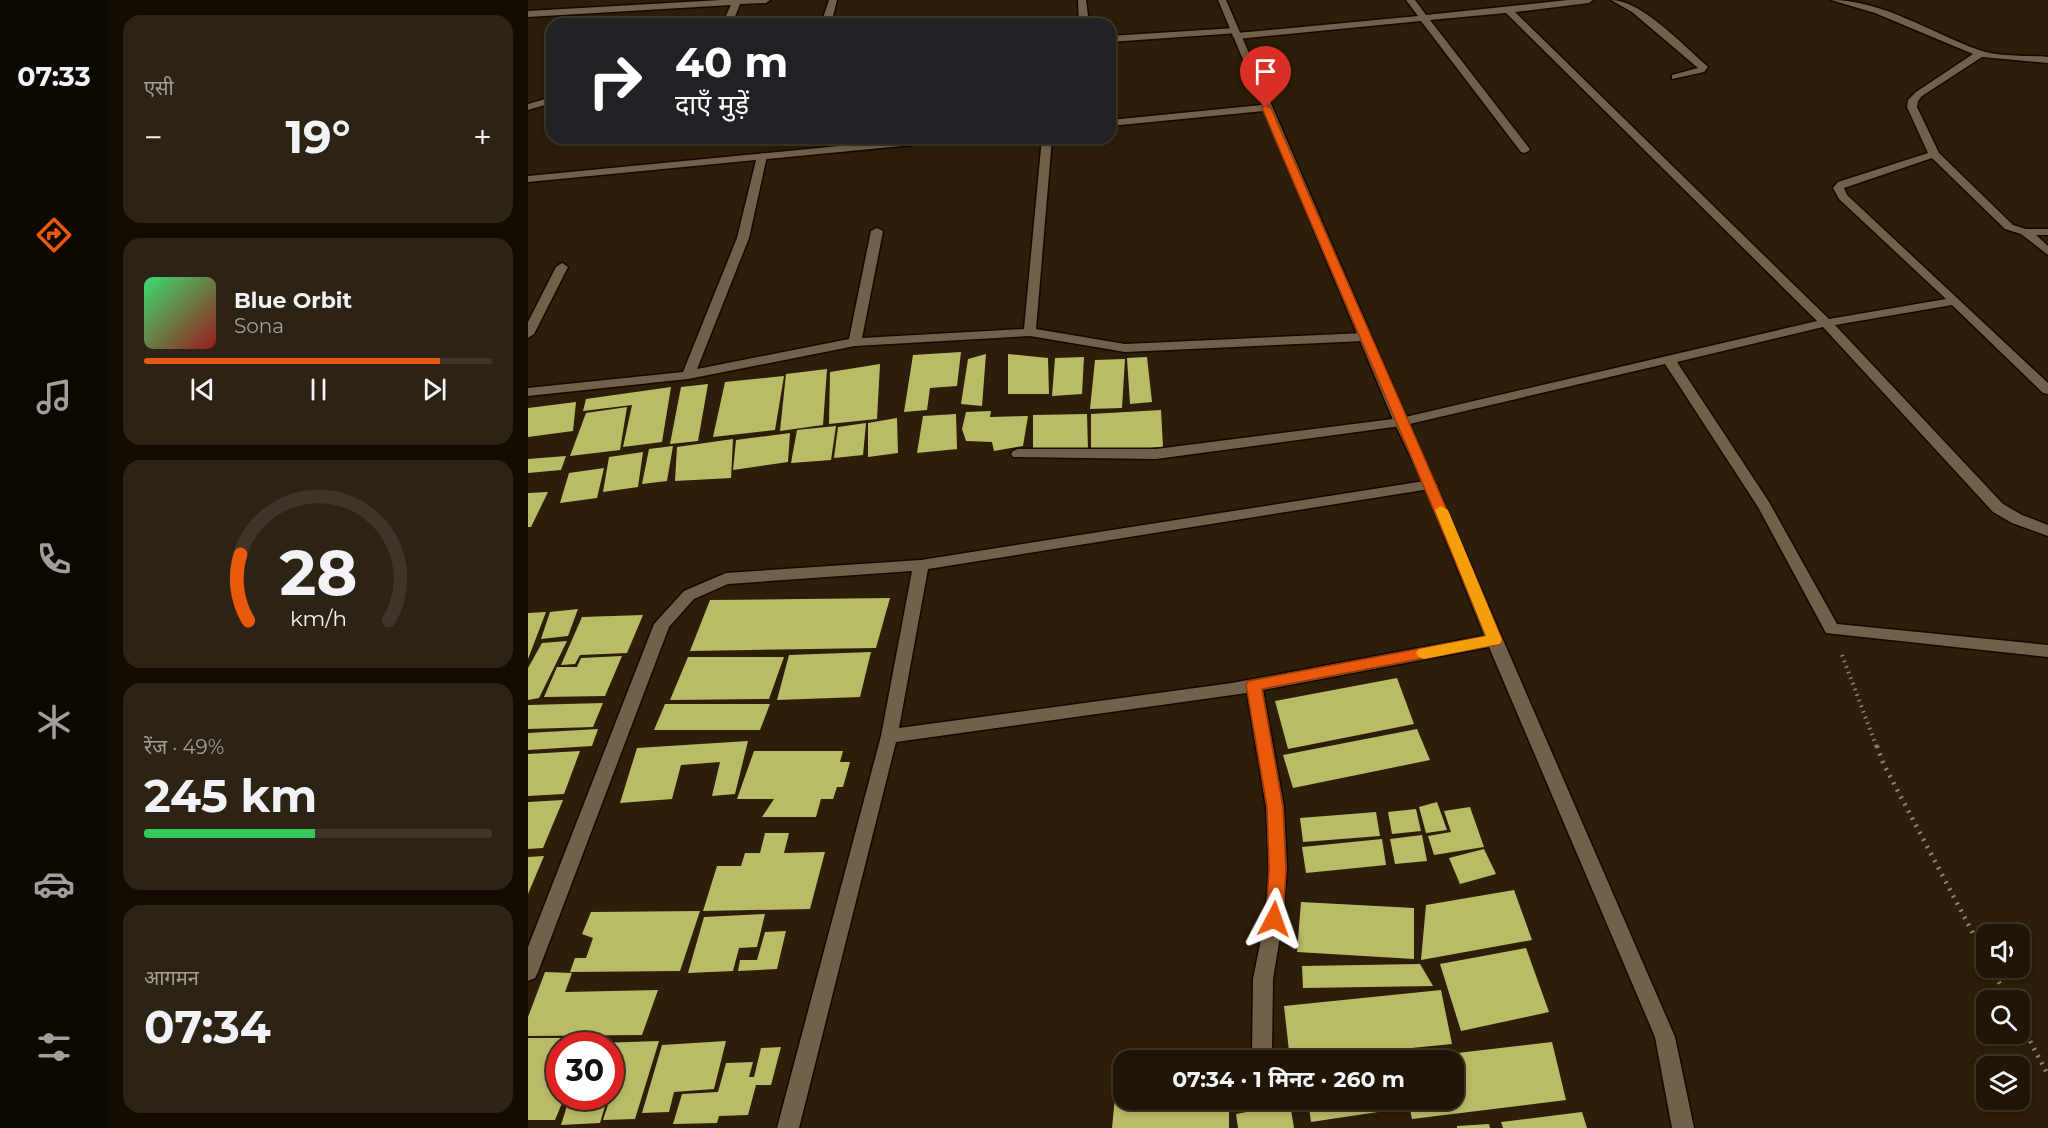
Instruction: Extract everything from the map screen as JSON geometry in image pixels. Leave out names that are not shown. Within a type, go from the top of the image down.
[{"type":"street","points":[[528,14],[766,0]]},
{"type":"street","points":[[828,18],[833,0]]},
{"type":"street","points":[[1082,0],[1084,18]]},
{"type":"street","points":[[1222,0],[1266,108],[1401,422],[1431,485],[1494,640],[1665,1037],[1683,1128]]},
{"type":"street","points":[[1410,0],[1525,150]]},
{"type":"street","points":[[1116,39],[1236,34],[1509,10],[1541,3],[1588,0]]},
{"type":"street","points":[[1615,0],[1635,10],[1703,67],[1701,70],[1674,77]]},
{"type":"street","points":[[1835,0],[1878,11],[1980,54],[2048,60]]},
{"type":"street","points":[[731,18],[741,1]]},
{"type":"street","points":[[1509,10],[1826,323],[1998,508],[2017,519],[2048,531]]},
{"type":"street","points":[[1980,54],[1919,94],[1913,100],[1912,107],[1934,154],[2009,227],[2025,232],[2048,232]]},
{"type":"street","points":[[528,107],[546,102]]},
{"type":"street","points":[[1116,122],[1266,108]]},
{"type":"street","points":[[528,179],[890,144]]},
{"type":"street","points":[[1030,332],[1046,144]]},
{"type":"street","points":[[1934,154],[1842,184],[1838,188],[1844,197],[2048,390]]},
{"type":"street","points":[[688,375],[743,238],[762,156]]},
{"type":"street","points":[[855,342],[877,231]]},
{"type":"street","points":[[2025,232],[2048,252]]},
{"type":"street","points":[[528,334],[562,267]]},
{"type":"street","points":[[1018,454],[1156,454],[1401,422],[1826,323],[1956,301]]},
{"type":"street","points":[[528,392],[688,375],[855,342],[1030,332],[1125,348],[1364,337]]},
{"type":"street","points":[[1669,360],[1764,505],[1832,629],[2048,651]]},
{"type":"street","points":[[528,972],[662,624],[689,594],[726,579],[921,565],[1431,485]]},
{"type":"street","points":[[788,1128],[889,736],[921,565]]},
{"type":"street","points":[[889,736],[1254,685],[1494,640]]},
{"type":"street","points":[[1254,685],[1275,807],[1278,869],[1274,919],[1263,979],[1262,1050]]},
{"type":"path","points":[[1832,629],[1883,763],[1976,939]]},
{"type":"path","points":[[2030,1041],[2048,1075]]},
{"type":"building","points":[[961,352],[957,386],[930,388],[927,410],[904,412],[913,355]]},
{"type":"building","points":[[986,354],[982,406],[961,404],[968,359]]},
{"type":"building","points":[[1008,354],[1048,358],[1049,394],[1008,394]]},
{"type":"building","points":[[1084,357],[1082,394],[1052,396],[1055,358]]},
{"type":"building","points":[[1147,357],[1152,402],[1130,404],[1127,358]]},
{"type":"building","points":[[1125,359],[1122,408],[1090,409],[1095,360]]},
{"type":"building","points":[[880,364],[877,419],[829,424],[830,372]]},
{"type":"building","points":[[827,369],[823,425],[780,431],[786,374]]},
{"type":"building","points":[[784,376],[775,430],[713,437],[725,382]]},
{"type":"building","points":[[708,384],[698,441],[670,444],[681,387]]},
{"type":"building","points":[[671,387],[662,442],[623,447],[632,405],[583,411],[586,399]]},
{"type":"building","points":[[576,402],[573,431],[528,437],[528,408]]},
{"type":"building","points":[[627,407],[620,450],[570,456],[586,413]]},
{"type":"building","points":[[1161,410],[1163,447],[1091,452],[1091,414]]},
{"type":"building","points":[[991,411],[990,417],[1028,416],[1023,446],[994,451],[992,442],[966,441],[962,429],[966,412]]},
{"type":"building","points":[[956,414],[957,449],[917,453],[923,416]]},
{"type":"building","points":[[1087,414],[1088,450],[1033,450],[1033,415]]},
{"type":"building","points":[[897,418],[898,453],[868,457],[868,423]]},
{"type":"building","points":[[866,423],[863,455],[834,458],[838,427]]},
{"type":"building","points":[[836,426],[831,460],[791,463],[797,430]]},
{"type":"building","points":[[790,433],[788,462],[733,470],[736,440]]},
{"type":"building","points":[[733,439],[731,478],[675,481],[677,447]]},
{"type":"building","points":[[673,446],[667,481],[642,484],[649,449]]},
{"type":"building","points":[[643,452],[638,487],[603,492],[609,457]]},
{"type":"building","points":[[566,456],[561,470],[528,473],[528,459]]},
{"type":"building","points":[[604,468],[597,498],[560,503],[569,473]]},
{"type":"building","points":[[548,492],[531,527],[528,527],[528,493]]},
{"type":"building","points":[[890,598],[876,648],[690,651],[710,600]]},
{"type":"building","points":[[578,609],[568,636],[541,639],[550,612]]},
{"type":"building","points":[[546,612],[528,659],[528,613]]},
{"type":"building","points":[[643,615],[627,653],[580,655],[575,664],[561,665],[582,617]]},
{"type":"building","points":[[567,641],[539,698],[528,700],[528,668],[542,643]]},
{"type":"building","points":[[871,652],[860,697],[777,700],[789,655]]},
{"type":"building","points":[[622,656],[605,696],[544,697],[557,667],[577,667],[581,658]]},
{"type":"building","points":[[688,657],[784,657],[769,699],[670,700]]},
{"type":"building","points":[[1397,678],[1414,724],[1288,749],[1275,701]]},
{"type":"building","points":[[603,703],[593,727],[528,729],[528,705]]},
{"type":"building","points":[[665,704],[770,704],[760,730],[654,730]]},
{"type":"building","points":[[598,729],[592,746],[528,750],[528,733]]},
{"type":"building","points":[[1417,729],[1430,760],[1293,788],[1283,755]]},
{"type":"building","points":[[748,741],[735,794],[712,796],[720,762],[681,765],[672,799],[620,803],[637,748]]},
{"type":"building","points":[[580,751],[564,794],[528,796],[528,754]]},
{"type":"building","points":[[754,751],[843,751],[840,762],[850,762],[843,787],[837,787],[833,799],[821,799],[816,817],[762,817],[774,799],[737,799]]},
{"type":"building","points":[[563,800],[543,848],[528,849],[528,802]]},
{"type":"building","points":[[1437,802],[1447,830],[1426,833],[1419,807]]},
{"type":"building","points":[[1470,807],[1484,847],[1434,855],[1428,836],[1451,832],[1444,811]]},
{"type":"building","points":[[1416,809],[1421,831],[1392,834],[1388,812]]},
{"type":"building","points":[[1376,812],[1380,836],[1303,842],[1300,818]]},
{"type":"building","points":[[765,833],[789,833],[784,853],[825,852],[810,909],[703,911],[717,866],[741,866],[745,853],[760,853]]},
{"type":"building","points":[[1422,835],[1427,861],[1395,864],[1390,839]]},
{"type":"building","points":[[1382,839],[1386,865],[1306,873],[1302,847]]},
{"type":"building","points":[[1484,849],[1496,874],[1460,884],[1449,858]]},
{"type":"building","points":[[544,856],[528,894],[528,857]]},
{"type":"building","points":[[1514,890],[1532,940],[1421,960],[1426,905]]},
{"type":"building","points":[[1301,902],[1414,908],[1414,959],[1297,952]]},
{"type":"building","points":[[700,911],[680,971],[570,972],[575,958],[586,958],[593,938],[582,934],[591,912]]},
{"type":"building","points":[[765,914],[757,947],[739,948],[733,971],[688,973],[704,917]]},
{"type":"building","points":[[786,931],[777,969],[738,971],[740,960],[757,960],[765,932]]},
{"type":"building","points":[[1526,948],[1549,1012],[1461,1031],[1440,964]]},
{"type":"building","points":[[1420,964],[1433,986],[1303,988],[1302,966]]},
{"type":"building","points":[[545,972],[572,973],[565,992],[658,990],[642,1035],[624,1035],[624,1032],[546,1032],[546,1036],[528,1036],[528,1017]]},
{"type":"building","points":[[1441,990],[1452,1044],[1391,1050],[1289,1050],[1284,1006]]},
{"type":"building","points":[[528,1038],[546,1038],[546,1110],[559,1110],[555,1120],[528,1120]]},
{"type":"building","points":[[659,1041],[635,1119],[603,1120],[606,1110],[624,1110],[624,1042]]},
{"type":"building","points":[[726,1041],[714,1089],[674,1092],[669,1112],[642,1113],[662,1045]]},
{"type":"building","points":[[1552,1042],[1566,1100],[1412,1119],[1410,1110],[1464,1110],[1464,1052]]},
{"type":"building","points":[[781,1047],[771,1085],[756,1085],[748,1115],[719,1116],[717,1123],[673,1124],[682,1094],[718,1092],[726,1063],[753,1062],[749,1077],[754,1077],[761,1048]]},
{"type":"building","points":[[566,1110],[604,1110],[600,1123],[561,1125]]},
{"type":"building","points":[[1114,1110],[1229,1110],[1229,1128],[1112,1128]]},
{"type":"building","points":[[1258,1110],[1291,1110],[1294,1128],[1238,1128],[1236,1114]]},
{"type":"building","points":[[1309,1110],[1391,1110],[1311,1122]]},
{"type":"building","points":[[1582,1112],[1587,1128],[1503,1128],[1501,1122]]},
{"type":"building","points":[[1489,1124],[1490,1128],[1457,1128],[1457,1126]]},
{"type":"slow traffic","points":[[1424,653],[1494,640],[1441,510]]},
{"type":"route","points":[[1266,108],[1401,422],[1431,485],[1494,640],[1254,685],[1275,807],[1278,869],[1274,919]]}]
